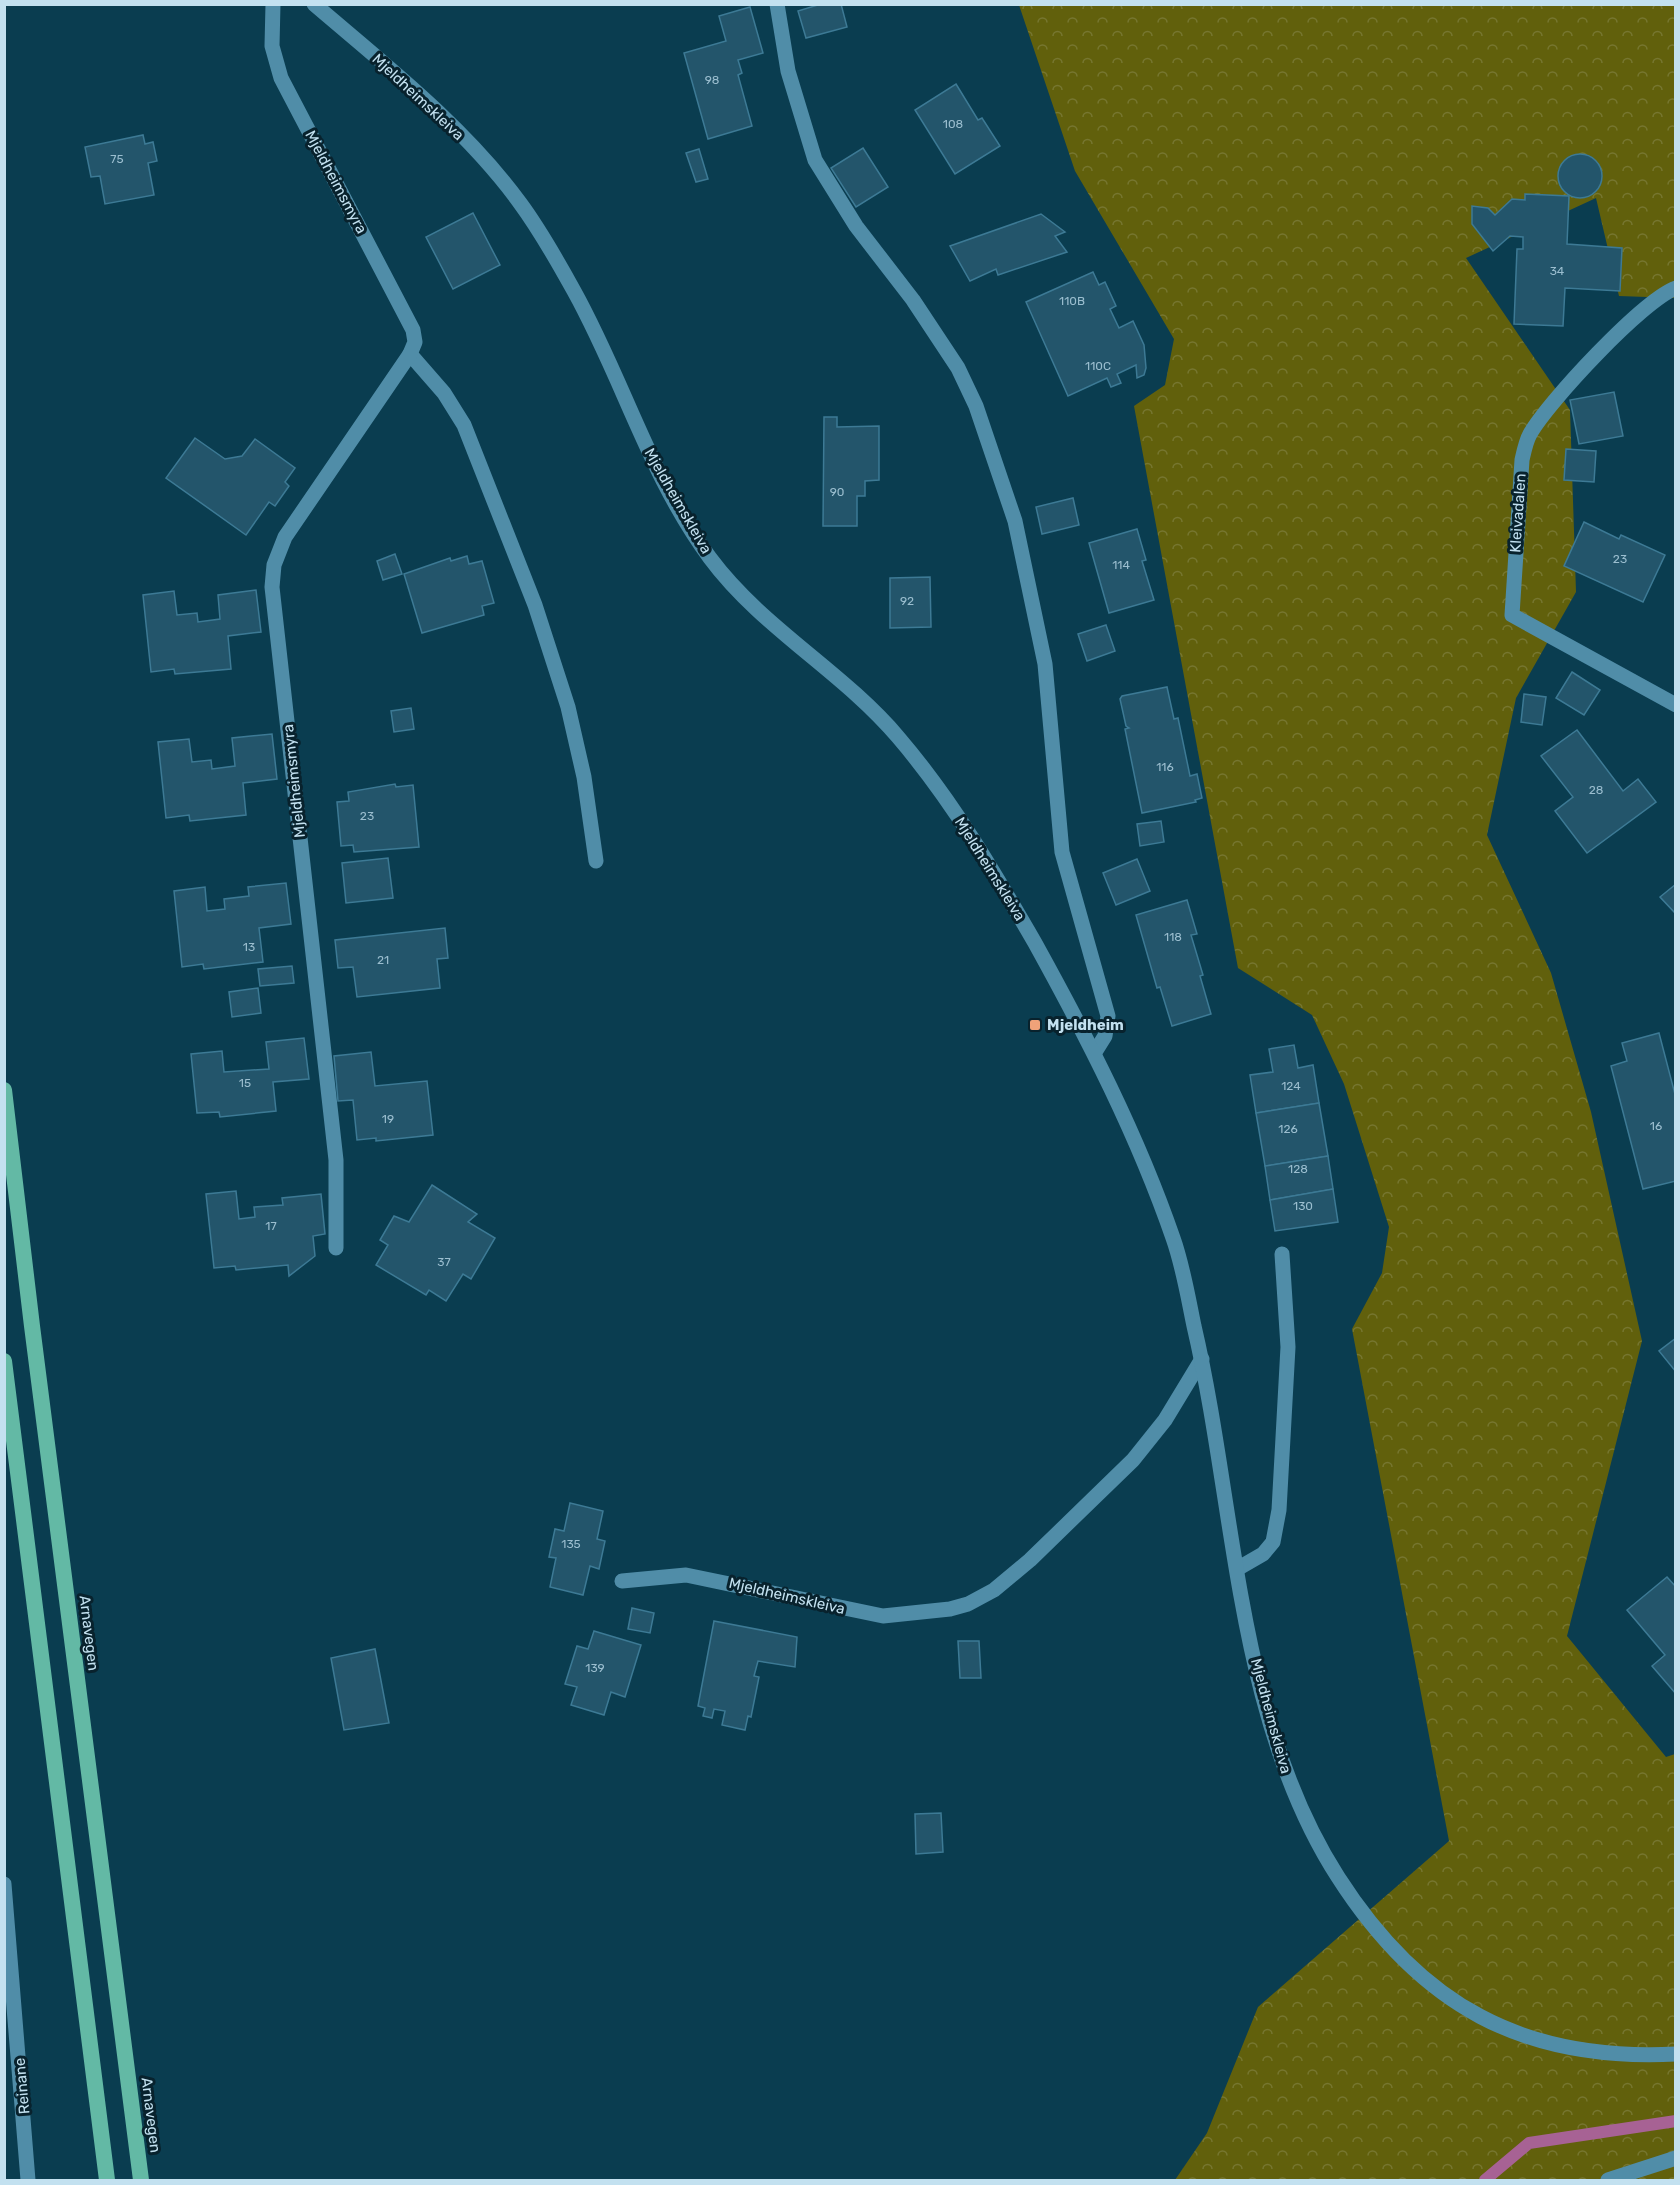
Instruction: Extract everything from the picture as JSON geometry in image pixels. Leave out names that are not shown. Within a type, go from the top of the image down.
[{"type":"highway","name":"Arnavegen","points":[[4,1090],[141,2181]]},
{"type":"highway","points":[[4,1360],[107,2181]]},
{"type":"street","name":"Mjeldheimsmyra","points":[[273,4],[272,46],[281,78],[413,330],[415,342],[410,354],[285,537],[274,565],[272,587],[336,1160],[336,1248]]},
{"type":"street","name":"Mjeldheimskleiva","points":[[314,4],[444,118],[519,201],[576,294],[661,478],[712,560],[770,620],[834,672],[867,703],[937,785],[1013,905],[1095,1052],[1150,1174],[1177,1249],[1202,1359],[1237,1569],[1265,1703],[1281,1759],[1298,1801],[1317,1844],[1341,1883],[1405,1962],[1438,1990],[1481,2019],[1524,2037],[1562,2048],[1608,2054],[1676,2054]]},
{"type":"street","points":[[777,4],[788,71],[815,160],[856,226],[913,300],[958,368],[976,406],[1015,521],[1045,664],[1062,852],[1108,1016],[1105,1036],[1095,1052]]},
{"type":"street","name":"Kleivadalen","points":[[1676,288],[1638,314],[1544,412],[1529,436],[1522,460],[1512,615],[1676,705]]},
{"type":"street","points":[[410,354],[444,393],[465,425],[535,604],[568,707],[584,777],[596,861]]},
{"type":"street","points":[[1237,1569],[1263,1554],[1273,1542],[1279,1510],[1288,1347],[1282,1254]]},
{"type":"street","name":"Mjeldheimskleiva","points":[[622,1581],[686,1575],[883,1616],[950,1609],[968,1604],[994,1590],[1030,1560],[1132,1460],[1165,1420],[1202,1359]]},
{"type":"street","name":"Reinane","points":[[4,1884],[28,2181]]},
{"type":"street","points":[[1608,2181],[1676,2158]]},
{"type":"green space","points":[[1019,5],[1675,5],[1675,298],[1619,296],[1596,198],[1466,258],[1570,410],[1576,592],[1516,698],[1487,835],[1551,973],[1591,1112],[1642,1341],[1567,1636],[1666,1757],[1675,1754],[1675,2180],[1175,2180],[1207,2133],[1258,2007],[1449,1841],[1352,1329],[1382,1273],[1389,1227],[1344,1084],[1312,1015],[1238,968],[1134,406],[1165,385],[1174,339],[1075,171]]},
{"type":"building","points":[[821,4],[841,4],[847,27],[806,38],[798,11]]},
{"type":"building","points":[[750,7],[763,53],[738,60],[742,73],[738,75],[752,126],[708,139],[684,53],[726,41],[719,16]]},
{"type":"building","points":[[956,84],[978,120],[982,118],[1000,146],[955,174],[915,110]]},
{"type":"building","points":[[143,135],[145,144],[153,142],[157,161],[148,163],[154,195],[105,204],[100,176],[91,177],[85,147]]},
{"type":"building","points":[[863,148],[888,187],[856,207],[831,168]]},
{"type":"building","points":[[699,149],[708,179],[696,182],[686,153]]},
{"type":"building","points":[[1580,154],[1589,155],[1596,160],[1601,167],[1601,185],[1596,192],[1589,197],[1580,198],[1571,197],[1564,192],[1559,185],[1558,176],[1559,167],[1564,160],[1571,155]]},
{"type":"building","points":[[1525,194],[1569,196],[1567,244],[1622,248],[1620,291],[1565,288],[1563,326],[1514,324],[1517,249],[1523,249],[1523,237],[1510,236],[1493,251],[1472,224],[1472,206],[1488,208],[1495,215],[1512,199],[1525,200]]},
{"type":"building","points":[[473,213],[500,265],[453,289],[426,237]]},
{"type":"building","points":[[1041,214],[1065,232],[1055,236],[1067,252],[998,275],[996,269],[970,281],[950,246]]},
{"type":"building","points":[[1093,272],[1099,285],[1105,282],[1116,306],[1110,309],[1119,328],[1133,321],[1144,345],[1146,368],[1144,375],[1137,378],[1136,365],[1117,374],[1121,383],[1111,387],[1107,378],[1068,396],[1026,302]]},
{"type":"building","points":[[1614,392],[1623,436],[1579,444],[1570,400]]},
{"type":"building","points":[[824,417],[837,417],[837,427],[879,426],[879,480],[865,481],[865,496],[857,496],[857,526],[823,526]]},
{"type":"building","points":[[195,438],[225,459],[242,456],[255,439],[295,468],[285,482],[289,486],[275,506],[269,502],[246,535],[166,478]]},
{"type":"building","points":[[1566,449],[1596,451],[1594,482],[1564,480]]},
{"type":"building","points":[[1073,498],[1079,525],[1042,534],[1036,507]]},
{"type":"building","points":[[1584,522],[1619,539],[1621,535],[1665,555],[1643,602],[1564,566]]},
{"type":"building","points":[[1137,529],[1146,560],[1142,561],[1154,600],[1109,613],[1089,543]]},
{"type":"building","points":[[395,554],[402,574],[383,580],[377,561]]},
{"type":"building","points":[[467,556],[469,564],[482,561],[494,603],[482,606],[484,615],[422,633],[404,574],[450,558],[451,561]]},
{"type":"building","points":[[930,577],[931,627],[890,628],[890,578]]},
{"type":"building","points":[[256,590],[261,632],[228,636],[231,669],[175,674],[174,669],[151,672],[143,595],[174,591],[177,615],[197,613],[198,622],[220,619],[218,595]]},
{"type":"building","points":[[1106,625],[1115,651],[1087,661],[1078,634]]},
{"type":"building","points":[[1572,672],[1600,690],[1584,715],[1556,698]]},
{"type":"building","points":[[1167,687],[1174,719],[1178,718],[1190,776],[1197,774],[1202,798],[1195,800],[1196,802],[1142,813],[1125,729],[1129,728],[1126,726],[1120,699],[1122,696]]},
{"type":"building","points":[[1524,694],[1546,697],[1542,725],[1521,722]]},
{"type":"building","points":[[411,708],[414,729],[394,732],[391,711]]},
{"type":"building","points":[[1577,730],[1623,791],[1638,779],[1656,802],[1587,853],[1555,811],[1573,797],[1541,756]]},
{"type":"building","points":[[272,734],[277,779],[243,783],[246,815],[190,821],[189,815],[166,818],[158,742],[189,739],[192,762],[211,760],[212,769],[235,766],[232,738]]},
{"type":"building","points":[[395,784],[396,787],[413,785],[419,847],[354,852],[353,845],[341,846],[337,802],[349,801],[348,792]]},
{"type":"building","points":[[1161,821],[1164,842],[1140,846],[1137,824]]},
{"type":"building","points":[[388,858],[393,898],[346,903],[342,863]]},
{"type":"building","points":[[1137,859],[1150,891],[1116,905],[1103,873]]},
{"type":"building","points":[[286,883],[291,924],[259,928],[263,962],[204,969],[203,964],[182,967],[174,891],[205,887],[207,911],[225,909],[224,899],[249,896],[248,887]]},
{"type":"building","points":[[1676,884],[1676,914],[1660,897]]},
{"type":"building","points":[[1187,900],[1197,934],[1191,935],[1203,975],[1200,976],[1211,1014],[1172,1026],[1160,987],[1157,988],[1136,915]]},
{"type":"building","points":[[445,928],[448,958],[437,959],[440,988],[357,997],[353,967],[338,968],[335,940]]},
{"type":"building","points":[[292,966],[294,983],[260,986],[258,969]]},
{"type":"building","points":[[258,988],[261,1013],[232,1017],[229,992]]},
{"type":"building","points":[[1659,1033],[1676,1098],[1676,1181],[1643,1189],[1611,1066],[1627,1061],[1622,1043]]},
{"type":"building","points":[[304,1038],[309,1079],[273,1082],[276,1111],[220,1117],[219,1112],[197,1113],[191,1054],[222,1051],[224,1072],[269,1069],[266,1042]]},
{"type":"building","points":[[1294,1045],[1298,1068],[1313,1065],[1319,1103],[1256,1113],[1250,1075],[1273,1072],[1269,1049]]},
{"type":"building","points":[[371,1052],[375,1086],[427,1081],[433,1135],[376,1141],[376,1138],[357,1140],[353,1100],[338,1101],[334,1056]]},
{"type":"building","points":[[1319,1103],[1328,1156],[1265,1166],[1256,1113]]},
{"type":"building","points":[[1328,1156],[1333,1189],[1270,1200],[1265,1166]]},
{"type":"building","points":[[432,1185],[477,1214],[468,1222],[495,1238],[471,1279],[463,1274],[446,1301],[429,1290],[426,1295],[376,1265],[388,1245],[380,1240],[394,1216],[409,1222]]},
{"type":"building","points":[[1333,1189],[1338,1222],[1275,1231],[1270,1200]]},
{"type":"building","points":[[236,1191],[239,1219],[255,1217],[254,1207],[283,1205],[282,1198],[321,1194],[325,1234],[313,1236],[315,1256],[289,1276],[288,1265],[236,1270],[235,1266],[214,1268],[206,1194]]},
{"type":"building","points":[[1676,1338],[1676,1372],[1659,1351]]},
{"type":"building","points":[[570,1503],[603,1511],[597,1539],[605,1541],[599,1569],[590,1566],[583,1595],[550,1587],[556,1558],[549,1557],[555,1529],[564,1531]]},
{"type":"building","points":[[1667,1577],[1676,1587],[1676,1694],[1652,1666],[1665,1655],[1627,1610]]},
{"type":"building","points":[[632,1608],[654,1613],[650,1633],[628,1629]]},
{"type":"building","points":[[714,1621],[797,1637],[795,1667],[758,1661],[754,1676],[759,1677],[751,1717],[748,1716],[745,1730],[722,1725],[725,1711],[714,1709],[712,1718],[703,1716],[705,1708],[698,1706]]},
{"type":"building","points":[[594,1631],[641,1645],[625,1697],[611,1692],[604,1715],[571,1705],[577,1687],[565,1684],[577,1646],[588,1649]]},
{"type":"building","points":[[958,1641],[979,1641],[981,1678],[960,1678]]},
{"type":"building","points":[[375,1649],[389,1723],[344,1730],[331,1658]]},
{"type":"building","points":[[941,1813],[943,1852],[916,1854],[915,1814]]},
{"type":"waterway","points":[[1485,2180],[1529,2143],[1676,2121]]},
{"type":"place","name":"Mjeldheim","points":[[1035,1025]]}]
